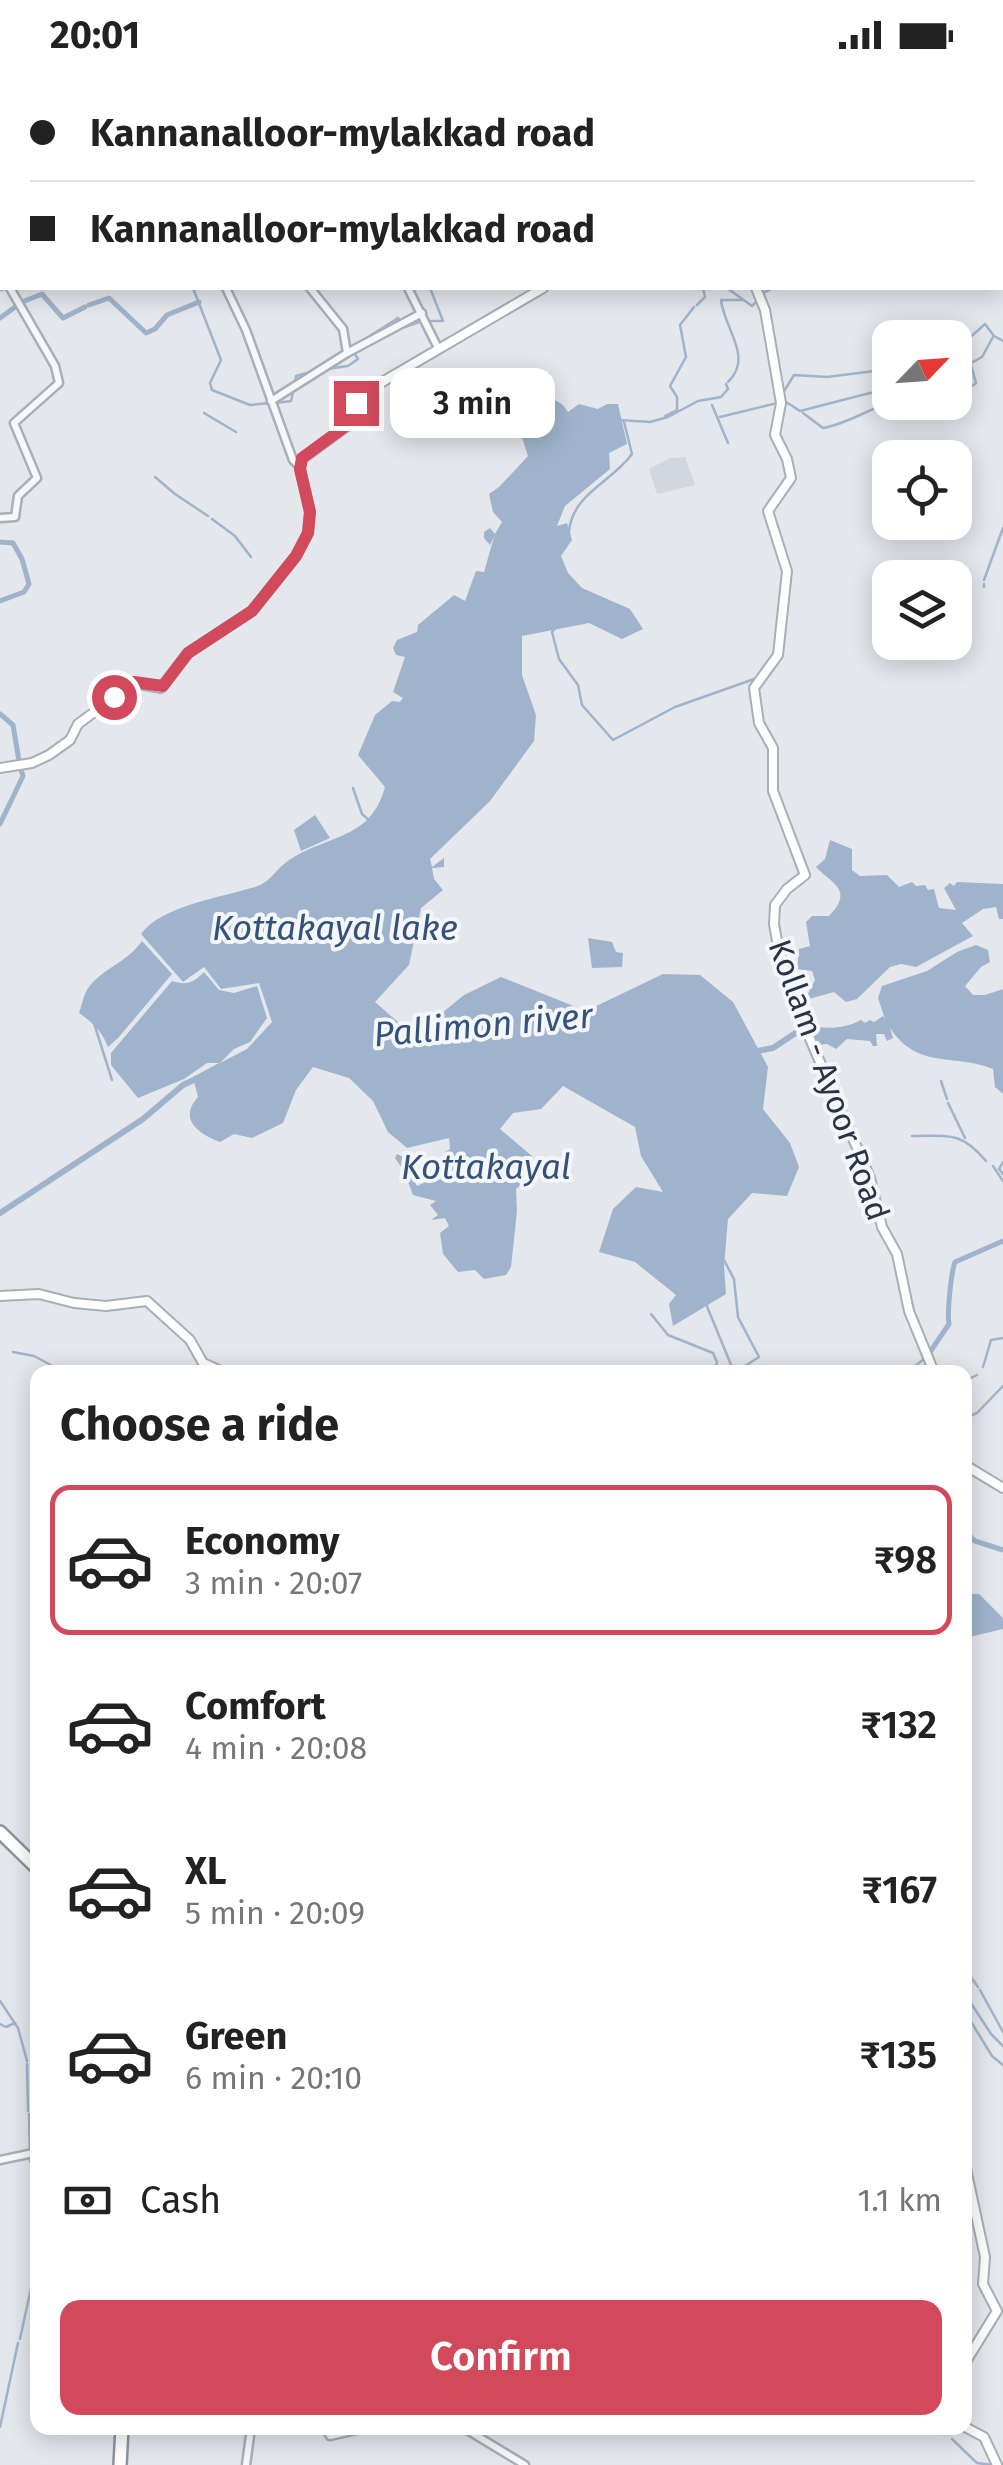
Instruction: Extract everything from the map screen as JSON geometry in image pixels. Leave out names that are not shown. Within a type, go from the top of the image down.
[{"type":"highway","points":[[0,1835],[30,1862]]},
{"type":"highway","points":[[120,2465],[122,2435]]},
{"type":"main road","points":[[0,768],[32,763],[50,755],[70,740],[78,724],[134,682],[161,688],[188,653],[252,611],[282,575],[308,533],[310,506],[300,468],[302,458],[354,420],[360,395],[541,290]]},
{"type":"main road","name":"Kollam - Ayoor Road","points":[[757,290],[765,310],[781,403],[775,435],[787,459],[790,478],[768,511],[787,571],[778,656],[754,688],[759,723],[773,748],[774,791],[804,870],[804,877],[787,889],[776,905],[774,924],[800,1018],[870,1178],[882,1227],[898,1254],[909,1311],[931,1365]]},
{"type":"main road","points":[[0,1296],[39,1294],[108,1306],[148,1301],[190,1340],[206,1365]]},
{"type":"main road","points":[[972,1469],[1003,1488]]},
{"type":"main road","points":[[972,2197],[985,2257],[983,2284],[997,2311],[972,2352]]},
{"type":"main road","points":[[972,2431],[984,2437],[998,2465]]},
{"type":"street","points":[[0,518],[15,517],[18,496],[37,478],[14,422],[59,383],[55,366],[11,290]]},
{"type":"street","points":[[227,290],[284,427],[293,460],[300,468]]},
{"type":"street","points":[[312,290],[343,329],[351,352]]},
{"type":"street","points":[[409,290],[438,348]]},
{"type":"street","points":[[270,401],[403,324],[426,319]]},
{"type":"street","points":[[0,2160],[30,2153]]},
{"type":"street","points":[[246,2465],[250,2435]]},
{"type":"street","points":[[476,2435],[525,2465]]},
{"type":"shaded area","points":[[685,457],[695,485],[657,494],[649,469],[670,458]]},
{"type":"water","name":"Kottakayal lake","points":[[528,397],[548,407],[555,400],[568,412],[579,404],[598,409],[618,404],[627,444],[609,453],[610,469],[565,506],[557,526],[567,523],[572,540],[561,556],[568,573],[582,588],[630,609],[643,629],[622,639],[589,623],[522,636],[522,675],[536,715],[534,741],[490,801],[430,859],[432,867],[444,858],[444,867],[432,868],[434,879],[443,890],[421,908],[409,965],[375,1002],[407,1030],[431,1022],[464,995],[501,977],[586,1011],[663,974],[700,975],[733,1002],[768,1067],[763,1109],[790,1143],[799,1167],[787,1196],[752,1193],[728,1219],[726,1294],[673,1326],[669,1304],[676,1295],[635,1262],[599,1252],[613,1209],[636,1187],[663,1192],[641,1156],[635,1127],[563,1086],[541,1109],[513,1113],[500,1129],[532,1156],[533,1175],[516,1189],[511,1267],[506,1275],[484,1279],[475,1270],[458,1272],[443,1254],[440,1233],[449,1226],[445,1218],[431,1220],[438,1215],[430,1205],[436,1201],[413,1195],[395,1158],[397,1154],[403,1157],[417,1186],[432,1179],[450,1180],[445,1152],[450,1149],[449,1138],[407,1148],[388,1132],[373,1101],[349,1078],[313,1067],[296,1090],[283,1123],[252,1138],[234,1134],[220,1142],[197,1129],[190,1118],[198,1097],[193,1077],[219,1063],[207,1063],[184,1079],[138,1098],[111,1065],[111,1053],[172,981],[182,983],[190,982],[204,972],[219,990],[234,993],[257,986],[267,1018],[250,1042],[234,1049],[220,1063],[247,1049],[272,1022],[259,983],[221,989],[204,967],[183,982],[141,934],[150,924],[177,909],[260,885],[299,854],[356,828],[378,805],[385,787],[358,755],[375,715],[392,701],[400,702],[403,698],[393,692],[405,657],[396,655],[393,648],[397,640],[417,632],[418,625],[454,595],[465,601],[476,571],[484,572],[494,537],[490,545],[484,532],[490,528],[495,534],[502,522],[493,512],[489,494],[528,456],[516,419]]},
{"type":"water","points":[[315,815],[330,838],[301,851],[294,830]]},
{"type":"water","points":[[830,840],[852,849],[852,870],[860,876],[887,875],[899,887],[912,882],[925,885],[928,890],[934,889],[939,908],[956,910],[944,888],[950,883],[1003,884],[1003,919],[999,919],[996,907],[983,909],[962,923],[973,936],[916,967],[890,967],[857,999],[846,1002],[834,992],[805,1000],[815,980],[812,971],[797,969],[799,949],[810,946],[806,922],[812,916],[829,916],[840,900],[838,888],[816,867],[825,859]]},
{"type":"water","points":[[588,938],[612,942],[616,952],[623,953],[622,967],[592,968]]},
{"type":"water","points":[[142,941],[172,974],[108,1047],[103,1036],[79,1013],[92,983]]},
{"type":"water","points":[[976,945],[988,950],[990,962],[965,986],[973,995],[1003,989],[1003,1094],[995,1087],[993,1069],[924,1055],[912,1050],[890,1028],[893,1038],[887,1041],[884,1034],[876,1034],[877,1046],[870,1041],[847,1039],[836,1049],[827,1044],[817,1045],[806,1024],[834,1028],[861,1020],[874,1022],[883,1016],[885,1019],[878,998],[882,986],[927,971]]},
{"type":"water","points":[[972,1594],[979,1594],[1003,1618],[1003,1629],[972,1636]]},
{"type":"waterway","points":[[194,290],[221,360],[210,383],[212,390],[250,405],[270,403]]},
{"type":"waterway","points":[[354,346],[398,318],[405,327],[422,321],[443,321],[431,290]]},
{"type":"waterway","points":[[697,305],[705,297],[703,290]]},
{"type":"waterway","points":[[730,290],[752,306],[757,301]]},
{"type":"waterway","points":[[763,293],[769,290]]},
{"type":"waterway","points":[[0,318],[42,294],[63,318],[85,307]]},
{"type":"waterway","points":[[89,305],[109,298],[146,333],[167,315],[199,302]]},
{"type":"waterway","points":[[728,382],[735,372],[738,353],[721,300],[743,300]]},
{"type":"waterway","points":[[665,416],[677,410],[677,397],[670,386],[686,357],[680,325],[694,307]]},
{"type":"waterway","points":[[972,336],[985,324],[1003,341]]},
{"type":"waterway","points":[[972,363],[982,357],[993,337]]},
{"type":"waterway","points":[[327,369],[348,366],[358,359],[353,351]]},
{"type":"waterway","points":[[972,369],[976,383],[972,386]]},
{"type":"waterway","points":[[295,384],[296,376],[314,371]]},
{"type":"waterway","points":[[783,393],[794,375],[827,377],[872,371]]},
{"type":"waterway","points":[[619,420],[650,422],[668,417],[698,401],[721,397],[728,389],[726,384]]},
{"type":"waterway","points":[[275,403],[291,401],[293,392]]},
{"type":"waterway","points":[[783,400],[800,411],[872,393]]},
{"type":"waterway","points":[[720,417],[777,403],[773,428]]},
{"type":"waterway","points":[[712,405],[728,443]]},
{"type":"waterway","points":[[803,413],[823,428],[872,410]]},
{"type":"waterway","points":[[204,413],[236,432]]},
{"type":"waterway","points":[[569,532],[585,498],[632,454],[624,422]]},
{"type":"waterway","points":[[155,477],[208,516]]},
{"type":"waterway","points":[[212,519],[235,536],[251,557]]},
{"type":"waterway","points":[[984,580],[1003,528]]},
{"type":"waterway","points":[[0,542],[13,543],[29,584],[24,592],[0,601]]},
{"type":"waterway","points":[[556,627],[552,632],[559,659],[578,685],[582,705],[613,740],[675,707],[757,678]]},
{"type":"waterway","points":[[0,714],[13,725],[19,761]]},
{"type":"waterway","points":[[0,824],[23,776],[20,767]]},
{"type":"waterway","points":[[353,788],[362,814],[369,820]]},
{"type":"waterway","points":[[93,1020],[112,1080]]},
{"type":"waterway","name":"Pallimon river","points":[[752,1052],[773,1048],[806,1026]]},
{"type":"waterway","name":"Pallimon river","points":[[0,1213],[198,1078]]},
{"type":"waterway","points":[[941,1081],[947,1099]]},
{"type":"waterway","points":[[948,1103],[965,1138]]},
{"type":"waterway","points":[[912,1136],[954,1137],[969,1144],[986,1161]]},
{"type":"waterway","points":[[1003,1162],[999,1169],[1003,1174]]},
{"type":"waterway","points":[[993,1166],[1003,1181]]},
{"type":"waterway","points":[[930,1352],[949,1324],[955,1262],[1003,1241]]},
{"type":"waterway","points":[[724,1260],[734,1279],[738,1317],[759,1357],[747,1365]]},
{"type":"waterway","points":[[706,1304],[731,1365]]},
{"type":"waterway","points":[[651,1314],[668,1335],[713,1353],[716,1365]]},
{"type":"waterway","points":[[983,1367],[991,1340],[1003,1338]]},
{"type":"waterway","points":[[13,1352],[34,1356],[51,1365]]},
{"type":"waterway","points":[[916,1365],[925,1358]]},
{"type":"waterway","points":[[972,1378],[977,1375]]},
{"type":"waterway","points":[[972,1415],[1003,1386]]},
{"type":"waterway","points":[[972,1538],[1003,1550]]},
{"type":"waterway","points":[[972,1979],[978,1987]]},
{"type":"waterway","points":[[980,1990],[1003,2032]]},
{"type":"waterway","points":[[0,2001],[18,2028],[27,2061]]},
{"type":"waterway","points":[[972,2005],[1003,2046]]},
{"type":"waterway","points":[[0,2024],[6,2027],[15,2023]]},
{"type":"waterway","points":[[972,2023],[992,2056],[1003,2065]]},
{"type":"waterway","points":[[27,2064],[28,2111]]},
{"type":"waterway","points":[[29,2114],[30,2161]]},
{"type":"waterway","points":[[20,2339],[30,2293]]},
{"type":"waterway","points":[[0,2427],[18,2343]]},
{"type":"waterway","points":[[952,2439],[977,2463],[992,2465]]},
{"type":"route","points":[[114,697],[134,682],[163,686],[188,653],[252,611],[282,575],[309,530],[310,506],[300,469],[302,458],[354,420],[356,403]]},
{"type":"water label","name":"Kottakayal","points":[[486,1167]]}]
